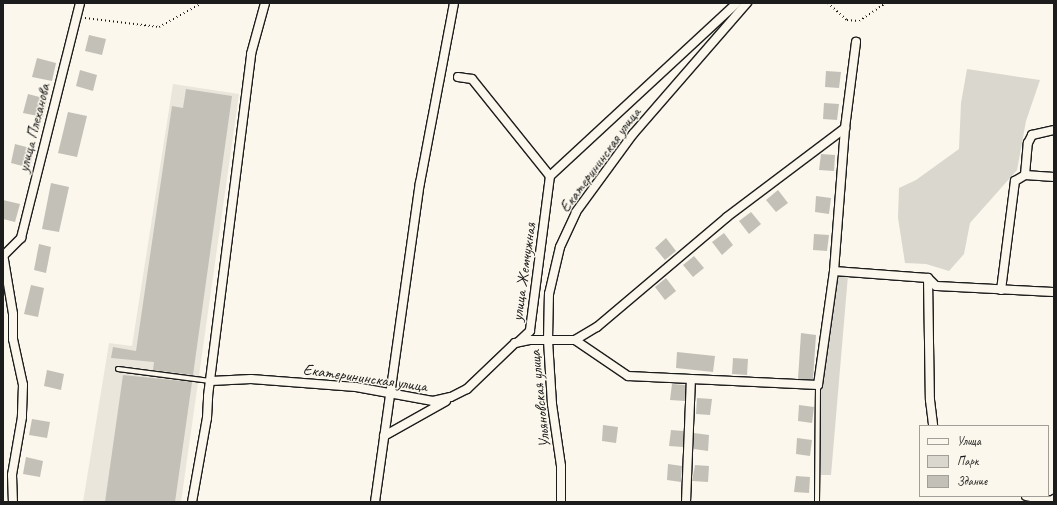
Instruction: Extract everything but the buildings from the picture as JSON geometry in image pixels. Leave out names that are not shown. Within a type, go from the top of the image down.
[{"type":"street","name":"улица Плеханова","points":[[4,254],[21,238],[80,3]]},
{"type":"street","points":[[192,502],[207,418],[251,54],[266,3]]},
{"type":"street","points":[[375,502],[420,183],[454,3]]},
{"type":"street","name":"Екатерининская улица","points":[[550,176],[737,3]]},
{"type":"street","name":"Екатерининская улица","points":[[548,294],[560,247],[576,212],[633,134],[747,3]]},
{"type":"street","points":[[845,128],[727,217],[597,327],[575,340],[628,376],[818,385],[834,271],[845,128],[856,42]]},
{"type":"street","points":[[458,77],[472,79],[550,176]]},
{"type":"street","points":[[1025,175],[1028,143],[1032,135],[1054,130]]},
{"type":"street","points":[[1000,290],[1015,181],[1025,175],[1054,177]]},
{"type":"street","name":"улица Жемчужная","points":[[384,436],[467,389],[530,331],[550,176]]},
{"type":"street","points":[[4,254],[10,299],[13,339],[22,385],[22,417],[12,475],[12,502]]},
{"type":"street","points":[[834,271],[928,278],[936,286],[1054,292]]},
{"type":"street","points":[[928,278],[930,400],[933,425]]},
{"type":"street","name":"Ульяновская улица","points":[[548,294],[548,340],[552,404],[561,466],[561,502]]},
{"type":"street","name":"Екатерининская улица","points":[[211,381],[258,379],[356,387],[390,395],[433,401],[451,397],[467,389],[515,343],[531,340],[575,340]]},
{"type":"street","points":[[686,502],[691,380]]},
{"type":"street","points":[[1031,497],[1051,501],[1054,499]]},
{"type":"lane","points":[[118,369],[211,381]]},
{"type":"lane","points":[[817,502],[818,385]]},
{"type":"path","points":[[77,16],[158,27],[202,3]]},
{"type":"path","points":[[828,3],[847,20],[859,21],[886,3]]},
{"type":"shaded area","points":[[173,84],[239,94],[181,502],[83,502],[109,343],[132,346]]},
{"type":"green space","points":[[967,69],[1040,80],[1026,121],[1017,170],[970,223],[964,254],[949,271],[926,264],[905,263],[898,218],[899,188],[916,180],[959,149],[961,103]]},
{"type":"green space","points":[[836,275],[848,275],[831,475],[821,475],[818,385]]}]
